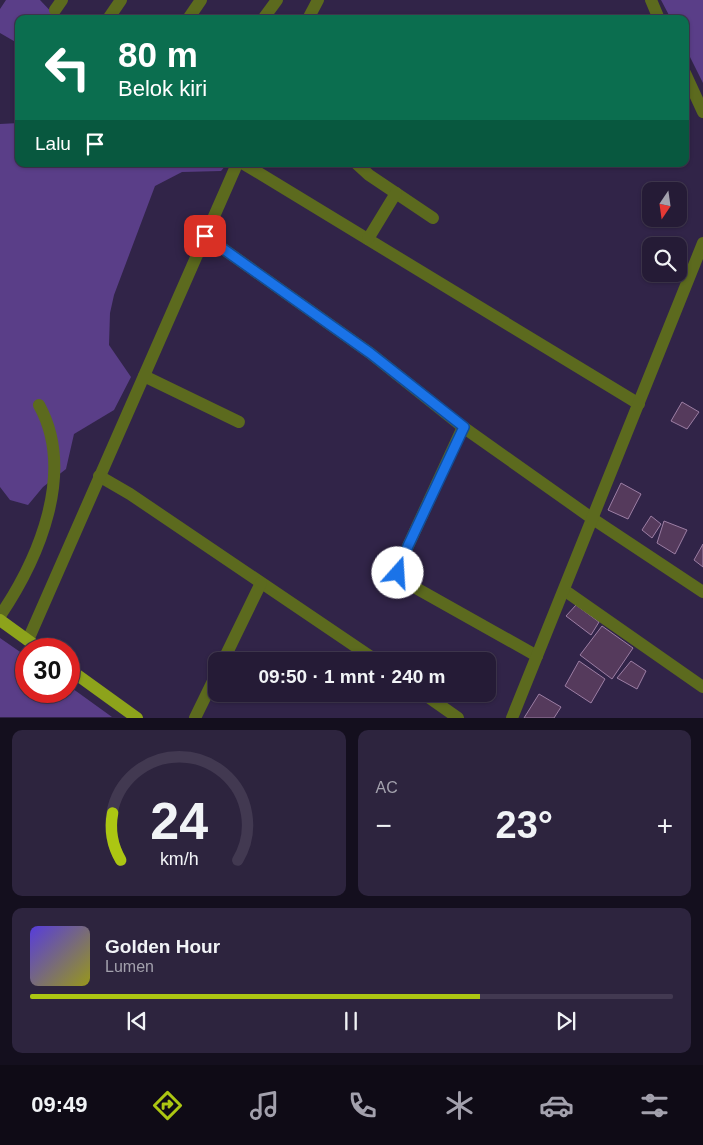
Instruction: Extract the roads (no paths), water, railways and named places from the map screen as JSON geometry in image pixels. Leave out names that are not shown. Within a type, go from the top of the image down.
[{"type":"main road","points":[[0,620],[25,638]]},
{"type":"main road","points":[[80,677],[137,718]]},
{"type":"street","points":[[111,15],[121,0]]},
{"type":"street","points":[[191,15],[201,0]]},
{"type":"street","points":[[266,15],[277,0]]},
{"type":"street","points":[[310,15],[318,0]]},
{"type":"street","points":[[651,0],[658,15]]},
{"type":"street","points":[[689,82],[703,112]]},
{"type":"street","points":[[29,638],[236,167]]},
{"type":"street","points":[[249,167],[639,404]]},
{"type":"street","points":[[361,167],[433,218]]},
{"type":"street","points":[[368,239],[396,192]]},
{"type":"street","points":[[205,236],[370,353],[464,427],[593,519],[703,592]]},
{"type":"street","points":[[512,718],[703,243]]},
{"type":"street","points":[[144,376],[239,422]]},
{"type":"street","points":[[0,616],[30,568],[53,492],[55,449],[47,420],[39,405]]},
{"type":"street","points":[[464,427],[408,546],[398,573],[407,583],[537,656]]},
{"type":"street","points":[[99,476],[130,494],[364,652]]},
{"type":"street","points":[[227,652],[261,583]]},
{"type":"street","points":[[564,590],[703,687]]},
{"type":"street","points":[[196,718],[208,692]]},
{"type":"street","points":[[435,702],[458,718]]}]
